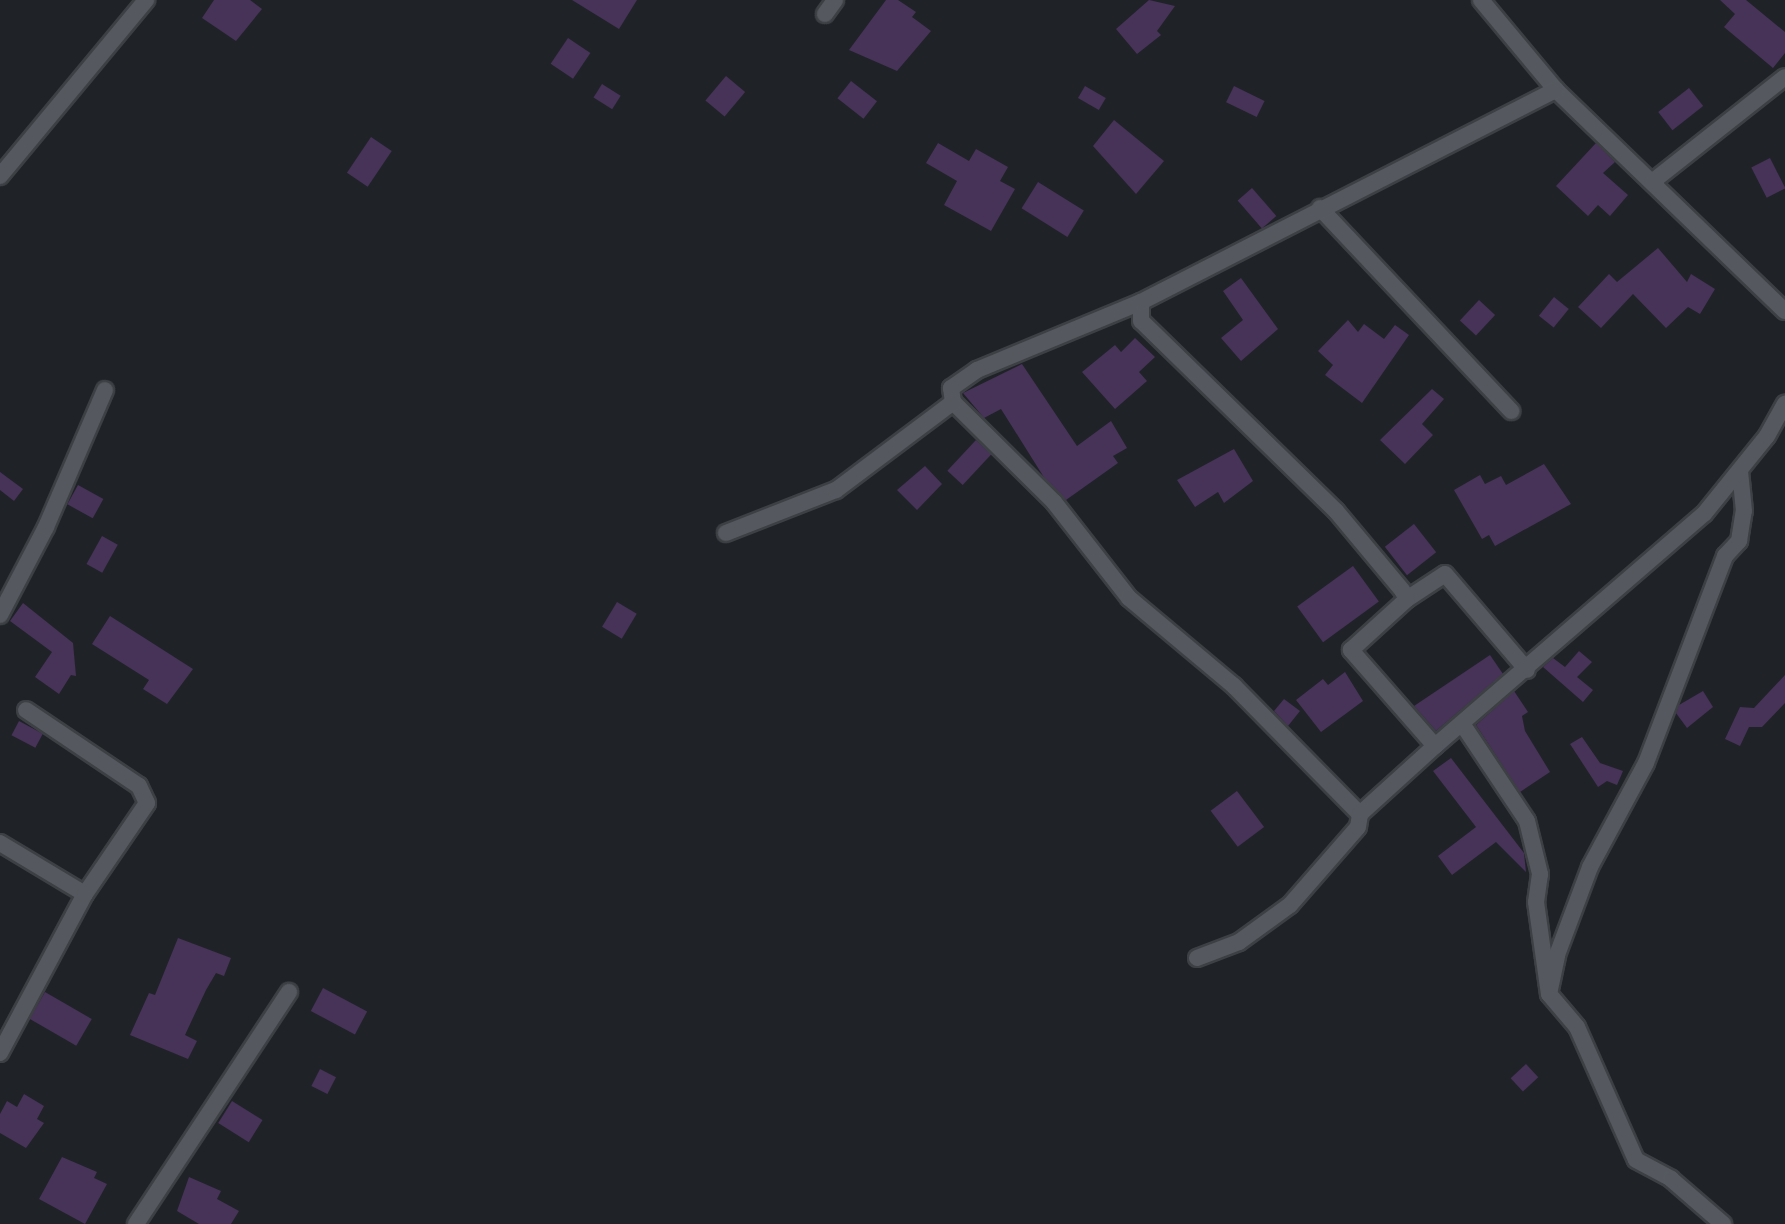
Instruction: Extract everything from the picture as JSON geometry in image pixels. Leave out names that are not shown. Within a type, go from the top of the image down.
[{"type":"street","points":[[0,176],[146,0]]},
{"type":"street","points":[[825,14],[835,0]]},
{"type":"street","points":[[1481,0],[1556,90],[1785,311]]},
{"type":"street","points":[[1652,182],[1785,77]]},
{"type":"street","points":[[1360,814],[1234,686],[1129,598],[1054,502],[953,402],[951,388],[977,370],[1141,302],[1320,208],[1556,90]]},
{"type":"street","points":[[1320,208],[1511,411]]},
{"type":"street","points":[[1141,302],[1142,321],[1336,511],[1407,598]]},
{"type":"street","points":[[0,615],[46,527],[105,390]]},
{"type":"street","points":[[726,533],[836,490],[953,402]]},
{"type":"street","points":[[1197,958],[1239,942],[1290,905],[1358,827],[1360,814],[1435,746],[1527,670],[1704,514],[1740,471],[1785,404]]},
{"type":"street","points":[[1549,994],[1557,956],[1590,867],[1647,763],[1725,556],[1739,541],[1744,511],[1740,471]]},
{"type":"street","points":[[1435,746],[1351,650],[1407,598],[1445,574],[1527,670]]},
{"type":"street","points":[[0,1053],[85,894],[145,810],[145,794],[26,710]]},
{"type":"street","points":[[1463,725],[1527,821],[1540,874],[1536,902],[1549,994],[1577,1027],[1636,1160],[1671,1179],[1723,1224]]},
{"type":"street","points":[[0,843],[85,894]]},
{"type":"street","points":[[136,1224],[289,992]]},
{"type":"building","points":[[214,0],[250,0],[262,9],[236,41],[202,18]]},
{"type":"building","points":[[572,0],[637,0],[619,29]]},
{"type":"building","points":[[886,0],[898,0],[916,12],[912,17],[931,31],[897,71],[849,50]]},
{"type":"building","points":[[1149,0],[1175,6],[1157,31],[1161,35],[1137,54],[1116,29]]},
{"type":"building","points":[[1720,0],[1746,0],[1785,32],[1785,53],[1773,68],[1724,27],[1735,14]]},
{"type":"building","points":[[568,38],[590,53],[573,79],[551,64]]},
{"type":"building","points":[[726,76],[745,92],[725,117],[705,101]]},
{"type":"building","points":[[851,81],[877,101],[863,119],[837,98]]},
{"type":"building","points":[[602,84],[621,96],[612,109],[594,98]]},
{"type":"building","points":[[1085,86],[1106,98],[1099,110],[1078,98]]},
{"type":"building","points":[[1234,86],[1265,101],[1257,117],[1226,102]]},
{"type":"building","points":[[1689,88],[1703,106],[1672,130],[1658,112]]},
{"type":"building","points":[[1114,120],[1164,161],[1136,194],[1093,146]]},
{"type":"building","points":[[371,137],[392,151],[368,187],[347,173]]},
{"type":"building","points":[[938,143],[969,161],[976,149],[1008,167],[1000,181],[1015,189],[991,231],[944,205],[957,181],[926,163]]},
{"type":"building","points":[[1596,143],[1615,162],[1603,173],[1628,195],[1610,216],[1598,205],[1588,216],[1556,186]]},
{"type":"building","points":[[1770,158],[1785,189],[1767,198],[1751,168]]},
{"type":"building","points":[[1038,182],[1084,211],[1067,237],[1022,208]]},
{"type":"building","points":[[1252,188],[1276,216],[1262,228],[1238,200]]},
{"type":"building","points":[[1658,248],[1687,282],[1691,274],[1715,289],[1700,314],[1688,307],[1666,328],[1633,294],[1601,328],[1578,307],[1609,274],[1617,282]]},
{"type":"building","points":[[1241,278],[1278,329],[1241,361],[1221,338],[1243,320],[1223,291]]},
{"type":"building","points":[[1554,297],[1569,309],[1554,328],[1539,316]]},
{"type":"building","points":[[1479,300],[1495,315],[1476,335],[1460,320]]},
{"type":"building","points":[[1348,320],[1358,332],[1364,324],[1384,339],[1395,325],[1409,335],[1362,403],[1325,375],[1333,365],[1318,351]]},
{"type":"building","points":[[1135,338],[1155,357],[1139,372],[1147,381],[1115,409],[1082,372],[1115,345],[1121,352]]},
{"type":"building","points":[[1022,364],[1077,446],[1111,421],[1127,448],[1113,456],[1118,463],[1066,500],[1045,479],[1001,409],[984,418],[963,393]]},
{"type":"building","points":[[1432,389],[1444,399],[1422,424],[1433,435],[1405,464],[1380,440]]},
{"type":"building","points":[[976,440],[991,454],[963,485],[947,471]]},
{"type":"building","points":[[1234,449],[1253,481],[1224,503],[1218,492],[1195,507],[1177,480]]},
{"type":"building","points":[[1544,464],[1571,504],[1495,546],[1489,535],[1482,539],[1454,490],[1480,475],[1485,484],[1501,476],[1506,485]]},
{"type":"building","points":[[925,466],[942,484],[917,510],[897,490]]},
{"type":"building","points":[[0,472],[23,489],[14,501],[0,490]]},
{"type":"building","points":[[78,485],[103,499],[93,518],[67,504]]},
{"type":"building","points":[[1414,524],[1436,552],[1407,575],[1385,547]]},
{"type":"building","points":[[102,536],[118,545],[102,573],[86,564]]},
{"type":"building","points":[[1353,566],[1379,602],[1323,642],[1297,607]]},
{"type":"building","points":[[617,602],[637,614],[622,639],[602,627]]},
{"type":"building","points":[[23,603],[73,643],[76,676],[71,675],[59,694],[35,677],[52,652],[10,621]]},
{"type":"building","points":[[110,616],[193,669],[167,704],[143,689],[149,680],[92,644]]},
{"type":"building","points":[[1579,651],[1592,662],[1577,677],[1593,690],[1583,702],[1543,667],[1553,658],[1565,667]]},
{"type":"building","points":[[1490,655],[1503,674],[1436,731],[1414,706]]},
{"type":"building","points":[[1345,672],[1363,701],[1321,732],[1296,700],[1323,679],[1328,685]]},
{"type":"building","points":[[1785,675],[1785,703],[1762,727],[1749,727],[1740,746],[1725,739],[1740,707],[1754,708]]},
{"type":"building","points":[[1514,691],[1528,712],[1522,716],[1525,731],[1550,772],[1520,792],[1476,725]]},
{"type":"building","points":[[1703,691],[1713,707],[1687,728],[1676,713],[1679,705]]},
{"type":"building","points":[[1284,699],[1300,711],[1288,726],[1274,711]]},
{"type":"building","points":[[19,721],[43,734],[35,748],[11,735]]},
{"type":"building","points":[[1582,737],[1600,763],[1623,771],[1617,785],[1607,781],[1598,787],[1570,744]]},
{"type":"building","points":[[1451,758],[1524,853],[1526,872],[1496,842],[1452,875],[1438,856],[1476,827],[1433,771]]},
{"type":"building","points":[[1237,791],[1264,827],[1238,847],[1211,811]]},
{"type":"building","points":[[178,938],[231,958],[224,976],[216,973],[185,1035],[197,1041],[188,1059],[130,1035],[149,993],[155,995]]},
{"type":"building","points":[[323,988],[367,1011],[355,1034],[311,1011]]},
{"type":"building","points":[[45,992],[92,1019],[76,1046],[30,1019]]},
{"type":"building","points":[[1526,1064],[1538,1077],[1523,1091],[1511,1078]]},
{"type":"building","points":[[320,1069],[336,1077],[327,1094],[311,1086]]},
{"type":"building","points":[[24,1094],[44,1106],[37,1119],[44,1123],[26,1148],[0,1133],[0,1114],[7,1101],[17,1107]]},
{"type":"building","points":[[232,1101],[263,1120],[249,1142],[218,1123]]},
{"type":"building","points":[[62,1157],[97,1172],[94,1178],[107,1184],[85,1224],[39,1199]]},
{"type":"building","points":[[189,1177],[221,1191],[217,1199],[239,1211],[231,1224],[199,1224],[177,1211]]}]
